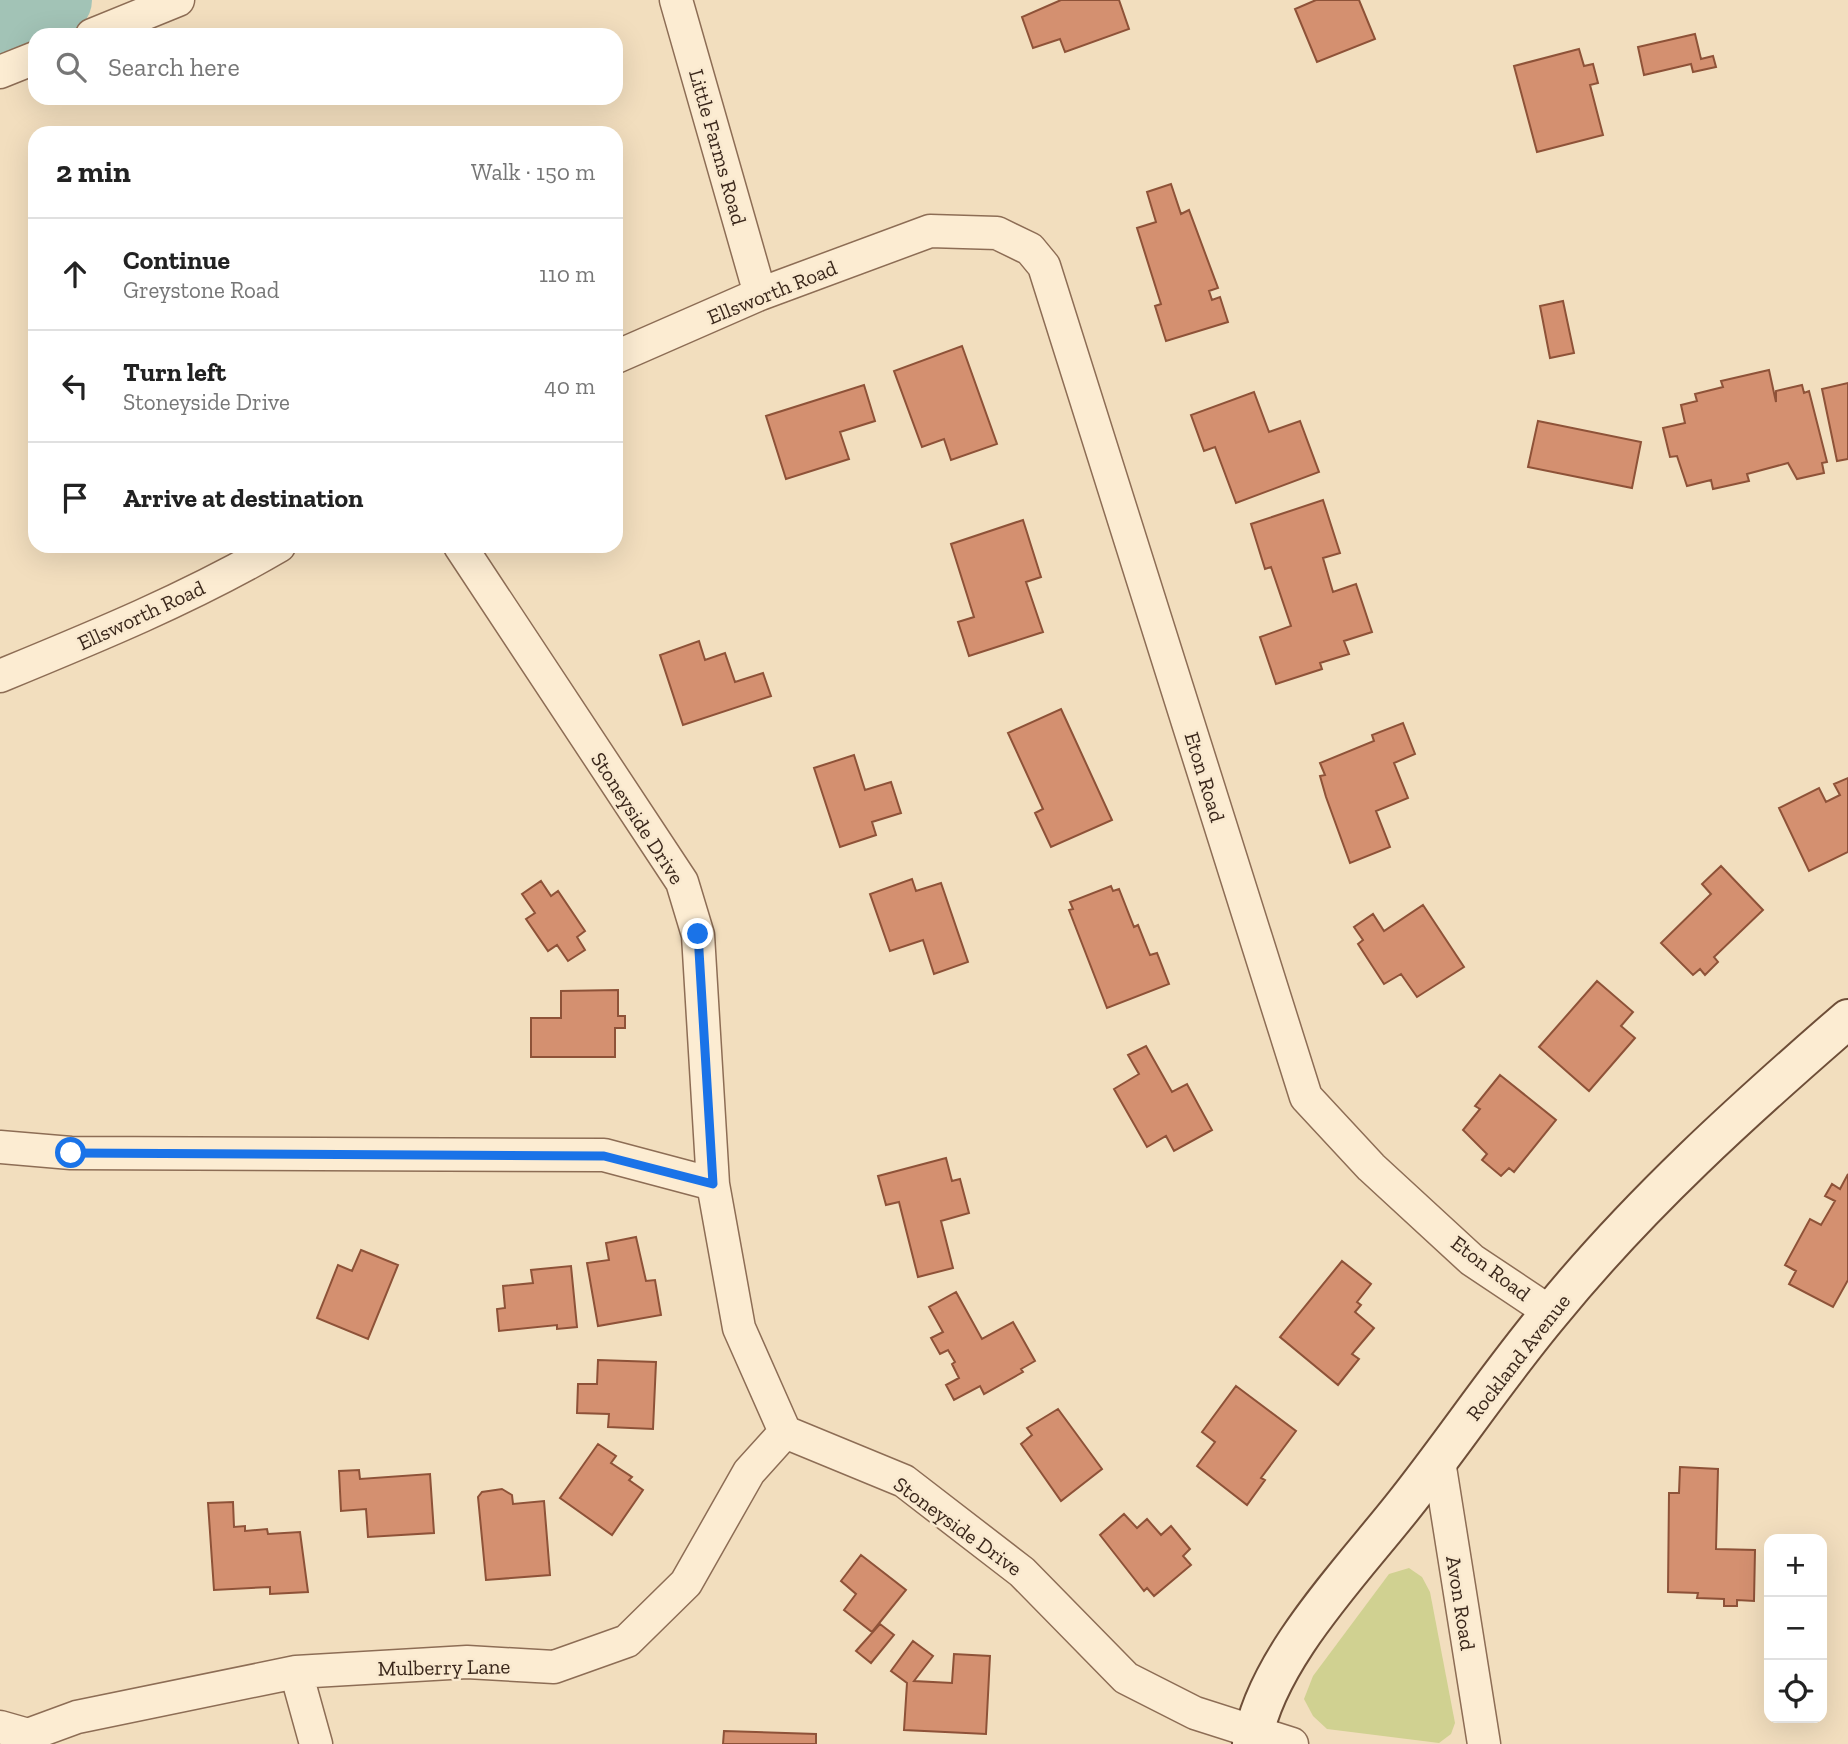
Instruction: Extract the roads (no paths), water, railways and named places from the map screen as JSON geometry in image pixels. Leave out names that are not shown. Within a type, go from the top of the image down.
[{"type":"street","points":[[109,28],[178,0]]},
{"type":"street","name":"Little Farms Road","points":[[676,0],[760,294]]},
{"type":"street","points":[[0,72],[28,61]]},
{"type":"street","name":"Ellsworth Road","points":[[623,354],[760,294],[930,231]]},
{"type":"street","name":"Eton Road","points":[[930,231],[997,233],[1030,249],[1044,266],[1306,1097],[1371,1167],[1472,1260],[1550,1312]]},
{"type":"street","name":"Ellsworth Road","points":[[0,676],[120,626],[241,568],[266,553]]},
{"type":"street","name":"Stoneyside Drive","points":[[465,553],[682,882],[698,934],[713,1184],[739,1328],[785,1432],[904,1481],[1022,1572],[1126,1678],[1195,1713],[1253,1738],[1292,1744]]},
{"type":"street","name":"Rockland Avenue","points":[[1253,1738],[1295,1643],[1439,1461],[1550,1312],[1637,1215],[1749,1104],[1848,1019]]},
{"type":"street","points":[[0,1147],[71,1153],[604,1156],[713,1184]]},
{"type":"street","name":"Mulberry Lane","points":[[0,1727],[28,1735],[78,1717],[296,1672],[467,1662],[554,1667],[627,1642],[686,1583],[749,1472],[785,1432]]},
{"type":"street","name":"Avon Road","points":[[1439,1461],[1484,1744]]},
{"type":"street","points":[[296,1672],[316,1744]]},
{"type":"waterway","points":[[0,24],[57,0]]}]
